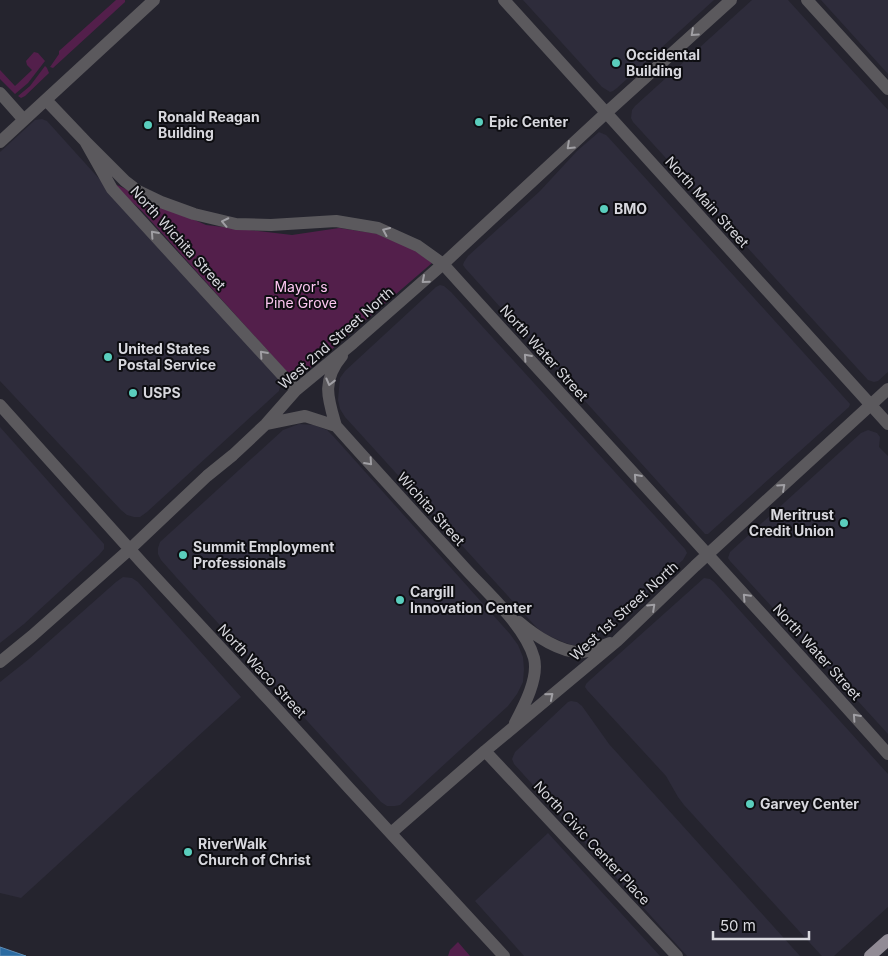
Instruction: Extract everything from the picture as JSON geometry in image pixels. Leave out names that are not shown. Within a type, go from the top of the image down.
[{"type":"main road","points":[[870,956],[888,940]]},
{"type":"street","points":[[0,142],[154,0]]},
{"type":"street","name":"North Main Street","points":[[504,0],[888,424]]},
{"type":"street","name":"West 2nd Street North","points":[[0,662],[130,549],[207,476],[266,424],[296,390],[443,264],[731,0]]},
{"type":"street","points":[[807,0],[888,89]]},
{"type":"street","points":[[0,93],[24,120]]},
{"type":"street","name":"North Wichita Street","points":[[46,100],[84,141],[112,189],[296,390]]},
{"type":"street","name":"North Water Street","points":[[84,141],[138,191],[194,214],[243,225],[336,221],[378,228],[418,246],[443,264],[802,657],[888,754]]},
{"type":"street","points":[[336,426],[328,397],[328,381],[338,360],[353,343]]},
{"type":"street","name":"West 1st Street North","points":[[391,833],[485,751],[617,641],[888,389]]},
{"type":"street","name":"North Waco Street","points":[[0,405],[504,956]]},
{"type":"street","points":[[266,424],[304,416],[336,426]]},
{"type":"street","name":"Wichita Street","points":[[336,426],[506,612]]},
{"type":"street","points":[[506,612],[534,635],[569,651],[583,652],[617,641]]},
{"type":"street","points":[[506,612],[528,643],[534,660],[531,690],[513,728]]},
{"type":"street","name":"North Civic Center Place","points":[[485,751],[677,956]]},
{"type":"shaded area","points":[[523,0],[714,0],[617,88],[610,92],[602,87]]},
{"type":"shaded area","points":[[752,0],[788,0],[888,110],[888,372],[878,381],[868,380],[631,118],[632,110],[635,106]]},
{"type":"shaded area","points":[[821,0],[888,0],[888,74]]},
{"type":"shaded area","points":[[42,119],[47,121],[281,382],[279,391],[140,517],[127,515],[121,510],[0,381],[0,152],[35,120]]},
{"type":"shaded area","points":[[599,132],[609,138],[850,404],[849,407],[708,534],[705,534],[463,265],[468,256],[540,191],[577,151]]},
{"type":"shaded area","points":[[440,285],[451,292],[687,553],[683,560],[594,639],[583,645],[572,645],[563,642],[537,628],[345,417],[340,409],[338,400],[340,378],[345,371]]},
{"type":"shaded area","points":[[299,424],[314,425],[327,430],[334,437],[510,634],[518,645],[523,657],[523,682],[508,706],[400,805],[387,806],[381,802],[176,577],[158,554],[160,542],[283,430]]},
{"type":"shaded area","points":[[0,427],[104,544],[104,549],[24,624],[0,643]]},
{"type":"shaded area","points":[[868,430],[877,433],[880,437],[879,447],[888,456],[888,734],[728,558],[730,552],[861,433]]},
{"type":"shaded area","points":[[123,577],[132,578],[138,582],[241,697],[21,898],[0,893],[0,682]]},
{"type":"shaded area","points":[[704,578],[714,582],[888,774],[888,907],[834,956],[822,956],[820,954],[684,805],[666,776],[585,687],[590,680]]},
{"type":"shaded area","points":[[571,701],[577,702],[582,706],[609,744],[800,956],[687,956],[514,764],[512,759],[515,752]]},
{"type":"shaded area","points":[[548,833],[660,956],[524,956],[475,901]]},
{"type":"green space","points":[[116,0],[125,0],[125,2],[53,68],[50,67],[59,51]]},
{"type":"green space","points":[[34,52],[38,53],[45,61],[28,83],[15,94],[0,79],[0,70],[15,86],[32,70],[26,61]]},
{"type":"green space","points":[[45,66],[49,73],[25,96],[21,98],[18,96],[30,86]]},
{"type":"green space","name":"Mayor's Pine Grove","points":[[108,181],[206,225],[292,235],[339,228],[379,234],[410,247],[432,263],[295,381],[142,211]]},
{"type":"green space","points":[[458,942],[470,956],[448,956],[450,950]]},
{"type":"water","points":[[0,947],[26,956],[0,956]]},
{"type":"place","name":"Occidental Building","points":[[616,63]]},
{"type":"place","name":"Epic Center","points":[[479,122]]},
{"type":"place","name":"Ronald Reagan Building","points":[[148,125]]},
{"type":"place","name":"BMO","points":[[604,209]]},
{"type":"place","name":"United States Postal Service","points":[[108,357]]},
{"type":"place","name":"USPS","points":[[133,393]]},
{"type":"place","name":"Meritrust Credit Union","points":[[844,523]]},
{"type":"place","name":"Summit Employment Professionals","points":[[183,555]]},
{"type":"place","name":"Cargill Innovation Center","points":[[400,600]]},
{"type":"place","name":"Garvey Center","points":[[750,804]]},
{"type":"place","name":"RiverWalk Church of Christ","points":[[188,852]]}]
